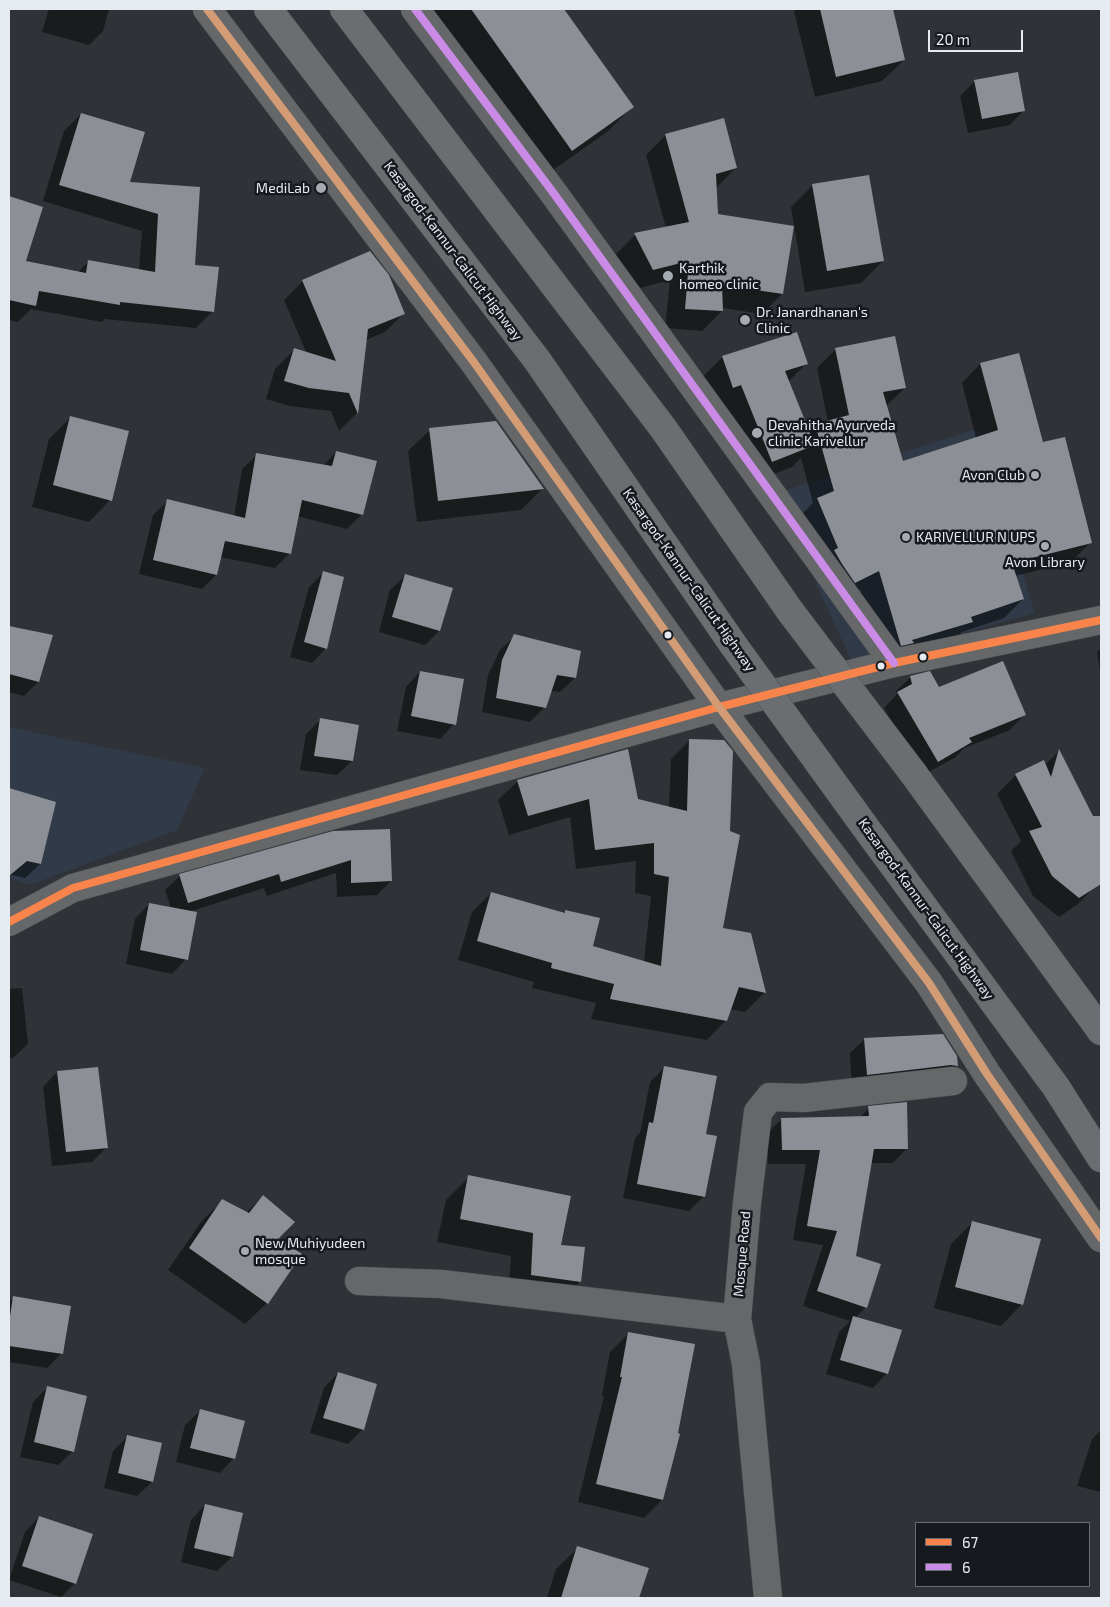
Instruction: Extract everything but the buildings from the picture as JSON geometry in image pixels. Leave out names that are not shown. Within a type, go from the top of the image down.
[{"type":"highway","name":"Kasargod-Kannur-Calicut Highway","points":[[268,9],[537,360],[732,643],[1056,1087],[1101,1158]]},
{"type":"highway","points":[[344,9],[663,428],[790,611],[913,773],[1101,1031]]},
{"type":"street","points":[[207,9],[473,361],[719,707],[929,983],[987,1074],[1101,1238]]},
{"type":"street","points":[[415,9],[552,191],[894,663]]},
{"type":"street","points":[[9,922],[73,888],[719,707],[894,663],[1101,620]]},
{"type":"street","name":"Mosque Road","points":[[768,1598],[746,1364],[737,1319],[747,1203],[758,1112],[770,1097],[804,1098],[953,1081]]},
{"type":"street","points":[[359,1281],[441,1284],[737,1319]]},
{"type":"shaded area","name":"KARIVELLUR N UPS","points":[[979,428],[1035,613],[853,664],[816,584],[783,491]]},
{"type":"shaded area","points":[[9,727],[205,768],[177,830],[30,885],[9,878]]},
{"type":"transit line","points":[[207,9],[473,361],[719,707],[929,983],[987,1074],[1101,1238]]},
{"type":"transit line","name":"6","points":[[415,9],[552,191],[894,663]]},
{"type":"transit line","name":"67","points":[[9,922],[73,888],[719,707],[894,663],[1101,620]]},
{"type":"place","name":"MediLab","points":[[321,188]]},
{"type":"place","name":"Karthik homeo clinic","points":[[668,276]]},
{"type":"place","name":"Dr. Janardhanan's Clinic","points":[[745,320]]},
{"type":"place","name":"Devahitha Ayurveda clinic Karivellur","points":[[757,433]]},
{"type":"place","name":"Avon Club","points":[[1035,475]]},
{"type":"place","name":"KARIVELLUR N UPS","points":[[906,537]]},
{"type":"place","name":"Avon Library","points":[[1045,546]]},
{"type":"place","name":"New Muhiyudeen mosque","points":[[245,1251]]}]
